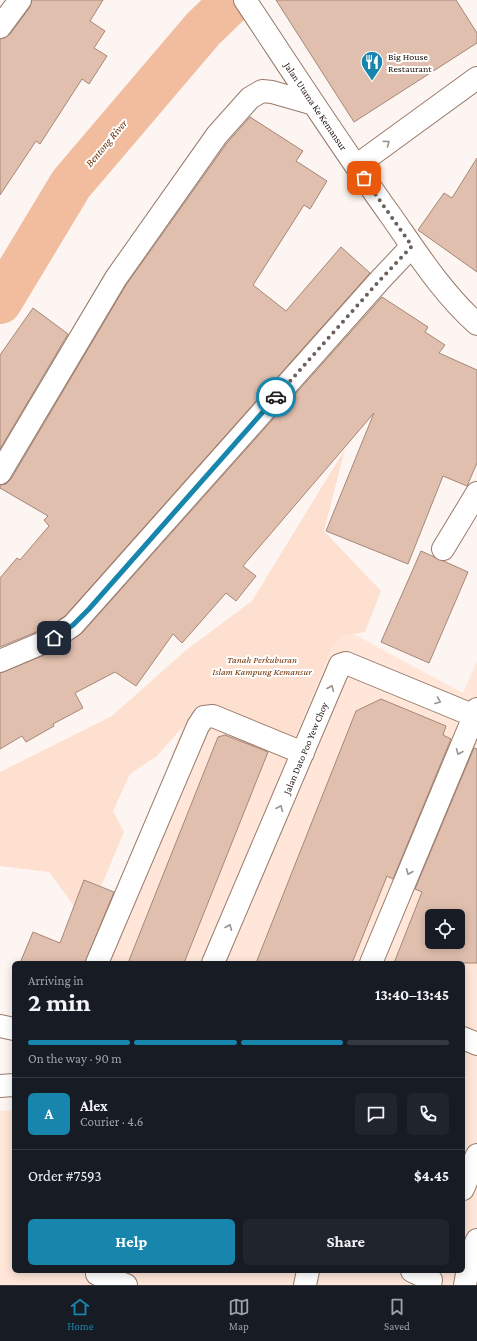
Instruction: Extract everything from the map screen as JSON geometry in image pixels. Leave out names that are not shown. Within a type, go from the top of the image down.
[{"type":"street","points":[[0,27],[20,0]]},
{"type":"street","name":"Jalan Utama Ke Kemansur","points":[[245,0],[356,166],[412,246],[442,286],[477,324]]},
{"type":"street","points":[[356,166],[477,78]]},
{"type":"street","points":[[0,473],[116,278],[222,129],[250,98],[262,91],[272,92],[314,104]]},
{"type":"street","points":[[0,661],[54,638],[73,625],[412,246]]},
{"type":"street","points":[[442,549],[477,493]]},
{"type":"street","name":"Jalan Dato Poo Yew Choy","points":[[214,961],[340,665],[343,664],[476,714]]},
{"type":"street","points":[[372,961],[476,714]]},
{"type":"street","points":[[98,961],[198,726],[204,717],[213,716],[303,753]]},
{"type":"street","points":[[0,1026],[12,1029]]},
{"type":"street","points":[[465,1039],[477,1044]]},
{"type":"street","points":[[0,1086],[12,1085]]},
{"type":"street","points":[[465,1184],[477,1156]]},
{"type":"street","points":[[465,1285],[472,1253]]},
{"type":"street","points":[[305,1285],[308,1273]]},
{"type":"street","points":[[416,1273],[431,1280],[430,1285]]},
{"type":"street","points":[[96,1277],[126,1285]]},
{"type":"shaded area","points":[[281,595],[463,693],[477,661],[477,1285],[0,1285],[0,1111],[12,1110],[12,1273],[465,1273],[465,961],[96,961],[196,690]]},
{"type":"green space","name":"Tanah Perkuburan Islam Kampung Kemansur","points":[[345,449],[324,531],[381,591],[365,632],[341,636],[331,648],[295,737],[203,704],[157,756],[130,774],[113,811],[124,832],[86,922],[49,872],[0,866],[0,772],[112,716],[185,651],[252,601]]},
{"type":"building","points":[[32,0],[103,0],[90,21],[105,31],[94,48],[107,56],[89,84],[82,79],[40,144],[36,141],[0,195],[0,39],[10,34],[30,7]]},
{"type":"building","name":"Big House Restaurant","points":[[276,0],[456,0],[477,33],[477,43],[354,122]]},
{"type":"building","points":[[250,117],[303,151],[296,161],[327,181],[310,209],[304,205],[253,285],[286,311],[341,247],[370,273],[65,616],[48,627],[0,647],[0,578],[17,558],[20,560],[49,526],[44,520],[48,516],[0,488],[0,485],[6,484],[11,479],[126,285],[227,143]]},
{"type":"building","points":[[477,158],[477,272],[418,230],[444,193],[452,198]]},
{"type":"building","points":[[382,297],[428,327],[425,332],[445,345],[439,353],[477,370],[477,463],[467,486],[443,476],[408,564],[326,531],[374,413],[243,566],[256,576],[236,601],[226,593],[182,643],[173,634],[136,686],[115,672],[75,693],[83,708],[53,724],[54,726],[26,742],[22,736],[0,749],[0,673],[59,649],[82,633]]},
{"type":"building","points":[[33,308],[68,334],[0,449],[0,355]]},
{"type":"building","points":[[421,551],[468,572],[429,663],[381,642]]},
{"type":"building","points":[[381,699],[446,726],[443,735],[451,739],[393,879],[387,876],[353,961],[257,961],[356,711]]},
{"type":"building","points":[[225,735],[268,752],[185,961],[129,961],[218,737]]},
{"type":"building","points":[[474,748],[477,749],[477,963],[465,963],[465,961],[395,961],[422,892],[415,889]]},
{"type":"building","points":[[84,880],[114,892],[86,961],[21,961],[33,932],[60,943]]},
{"type":"waterway","name":"Bentong River","points":[[0,302],[71,184],[203,29],[233,0]]},
{"type":"way so far","points":[[276,397],[412,246],[364,178]]},
{"type":"place","name":"Big House Restaurant","points":[[372,82]]},
{"type":"route","points":[[54,638],[73,625],[89,609],[276,397]]}]
